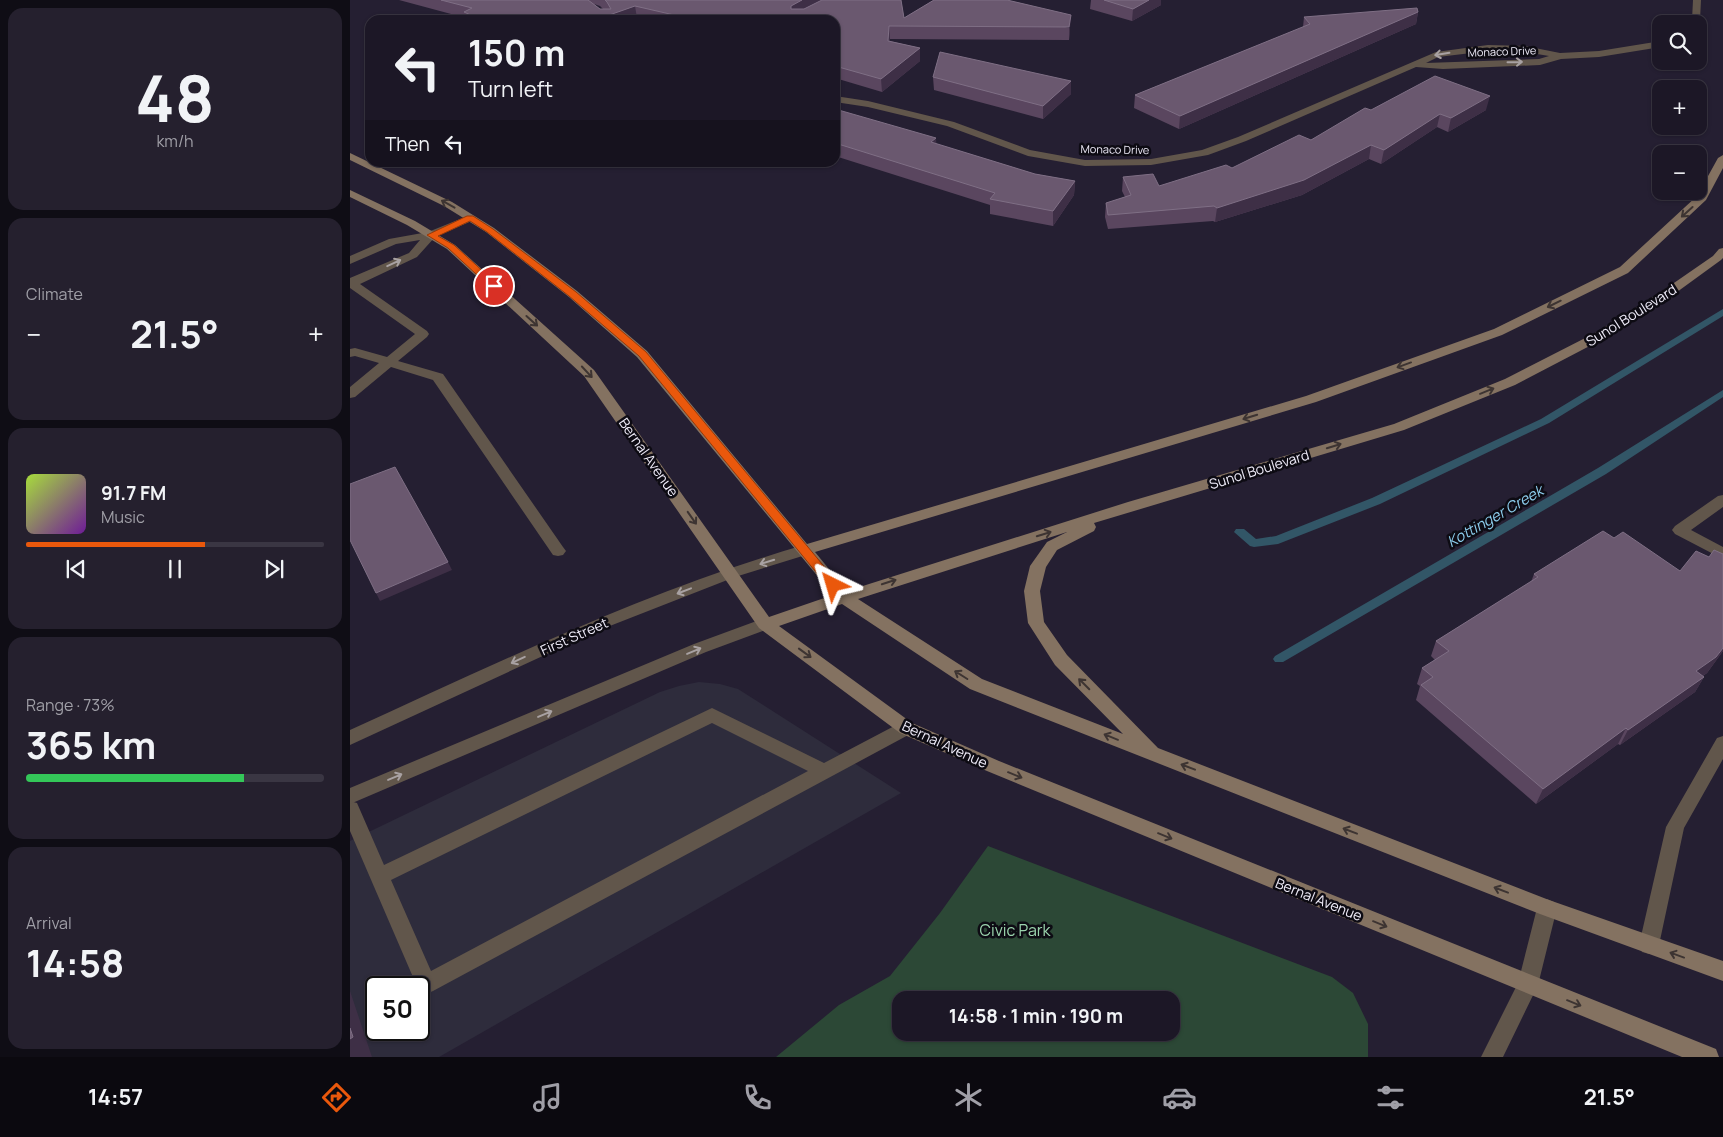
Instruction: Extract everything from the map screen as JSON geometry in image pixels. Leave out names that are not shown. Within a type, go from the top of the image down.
[{"type":"main road","points":[[350,156],[365,163]]},
{"type":"main road","points":[[804,550],[1311,399],[1498,332],[1624,270],[1702,198],[1723,158]]},
{"type":"main road","points":[[372,167],[448,204],[490,230],[573,294],[642,354],[843,597],[976,684],[1547,908],[1723,971]]},
{"type":"main road","name":"Bernal Avenue","points":[[350,193],[451,247],[590,373],[765,624],[906,728],[993,766],[1708,1057]]},
{"type":"main road","name":"Sunol Boulevard","points":[[765,624],[843,597],[1132,506],[1398,427],[1510,382],[1600,336],[1662,297],[1717,258],[1723,251]]},
{"type":"main road","points":[[1132,506],[1052,546],[1038,566],[1032,591],[1034,612],[1036,623],[1061,660],[1156,755]]},
{"type":"street","points":[[1696,15],[1697,0]]},
{"type":"street","name":"Monaco Drive","points":[[1414,64],[1442,66],[1540,62],[1560,56],[1599,54],[1652,45]]},
{"type":"street","name":"Monaco Drive","points":[[840,100],[868,104],[950,124],[1028,153],[1084,163],[1151,162],[1204,153],[1242,139],[1436,55],[1488,48],[1525,49],[1560,56]]},
{"type":"street","points":[[350,260],[393,241],[431,235],[470,218]]},
{"type":"street","points":[[351,282],[412,255],[431,235]]},
{"type":"street","points":[[350,394],[423,334],[351,282]]},
{"type":"street","points":[[350,353],[355,352],[438,376],[558,551]]},
{"type":"street","points":[[1723,500],[1680,530],[1723,554]]},
{"type":"street","name":"First Street","points":[[350,738],[591,627],[730,573],[804,550]]},
{"type":"street","points":[[350,796],[700,648],[765,624]]},
{"type":"street","points":[[378,877],[712,715],[824,771]]},
{"type":"street","points":[[350,809],[426,984],[906,728]]},
{"type":"street","points":[[1649,945],[1675,827],[1723,743]]},
{"type":"street","points":[[1492,1057],[1528,985],[1547,908]]},
{"type":"shaded area","points":[[699,682],[720,684],[738,689],[901,793],[439,1057],[350,1057],[350,841],[660,692]]},
{"type":"green space","name":"Civic Park","points":[[988,846],[1332,977],[1353,993],[1368,1024],[1368,1057],[776,1057],[839,1005],[890,976],[940,913]]},
{"type":"building","points":[[441,0],[588,0],[600,9],[611,9],[605,0],[802,0],[791,6],[791,9],[804,9],[822,0],[901,0],[904,18],[934,0],[1007,0],[1071,15],[1069,27],[889,26],[888,41],[920,48],[881,79],[840,67],[840,15],[674,15],[635,6],[609,15],[471,15],[464,12],[472,8]]},
{"type":"building","points":[[1104,0],[1149,0],[1133,9]]},
{"type":"building","points":[[1417,8],[1418,12],[1180,116],[1135,95],[1310,24],[1304,17]]},
{"type":"building","points":[[940,52],[1071,81],[1043,106],[933,77]]},
{"type":"building","points":[[1435,76],[1490,96],[1451,118],[1440,114],[1384,150],[1371,145],[1304,180],[1217,208],[1214,206],[1108,215],[1106,203],[1131,195],[1123,177],[1153,174],[1159,186],[1226,165],[1232,168],[1299,135],[1311,140],[1365,108],[1371,110]]},
{"type":"building","points":[[840,110],[936,138],[931,142],[1035,174],[1075,181],[1053,211],[990,199],[995,193],[840,145]]},
{"type":"building","points":[[395,467],[448,562],[376,593],[350,540],[350,484]]},
{"type":"building","points":[[1603,531],[1614,538],[1623,532],[1680,571],[1696,551],[1709,557],[1714,550],[1723,554],[1723,648],[1716,657],[1696,671],[1704,677],[1628,730],[1626,728],[1543,789],[1421,685],[1433,677],[1422,668],[1449,651],[1436,641],[1538,577],[1534,574]]},
{"type":"building","points":[[350,1028],[353,1037],[350,1039]]},
{"type":"waterway","points":[[1240,532],[1254,543],[1278,540],[1376,501],[1545,421],[1723,312]]},
{"type":"waterway","name":"Kottinger Creek","points":[[1279,659],[1602,471],[1723,393]]},
{"type":"route","points":[[494,286],[451,247],[431,235],[470,218],[490,230],[573,294],[642,354],[833,585]]}]
